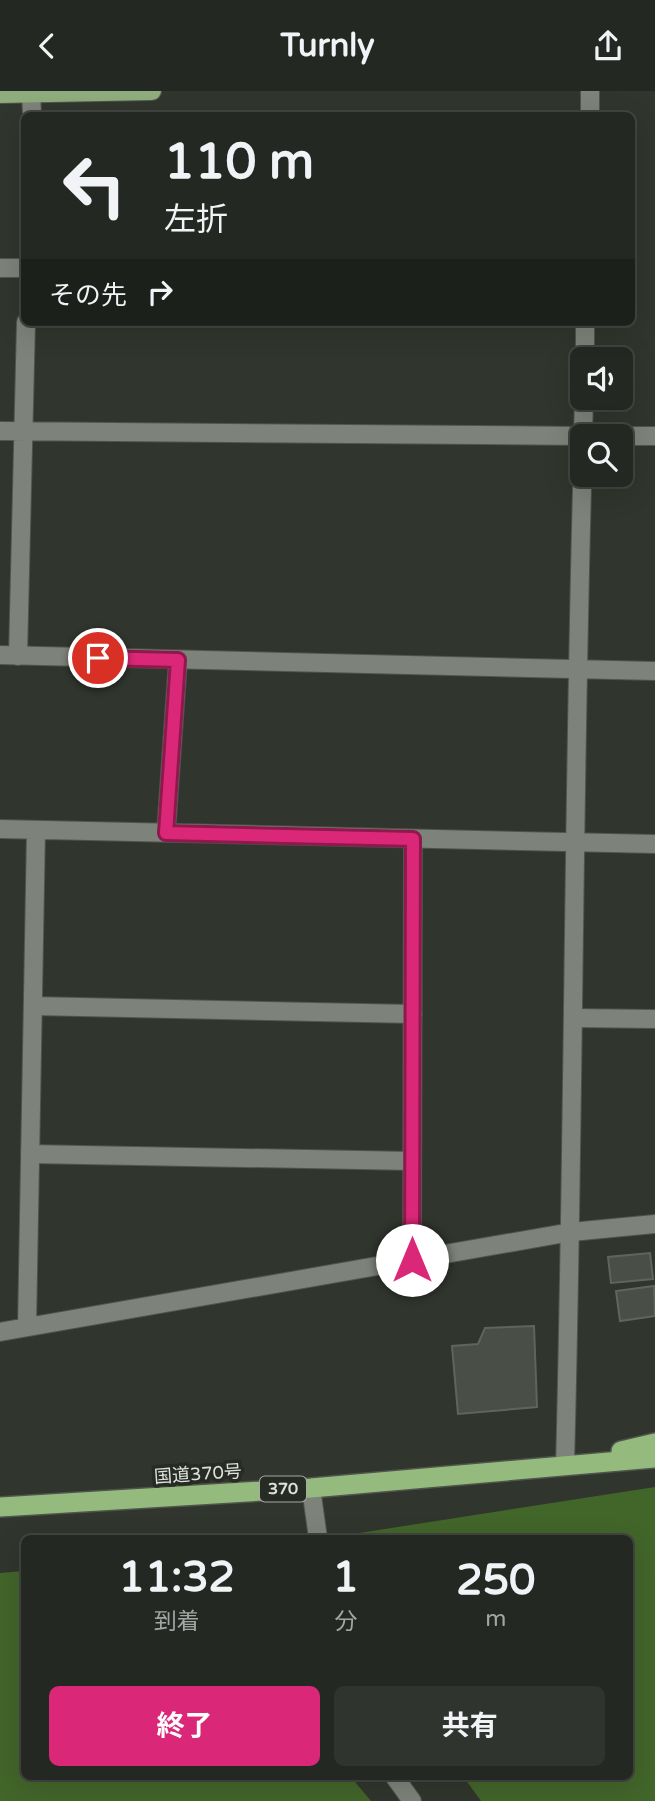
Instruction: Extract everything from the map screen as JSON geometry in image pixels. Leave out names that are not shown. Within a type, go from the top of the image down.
[{"type":"highway","name":"国道370号","points":[[565,1465],[655,1443]]},
{"type":"highway","name":"国道370号","points":[[0,1507],[311,1488],[655,1458]]},
{"type":"main road","points":[[0,94],[152,91]]},
{"type":"street","points":[[590,91],[590,112]]},
{"type":"street","points":[[32,92],[32,112]]},
{"type":"street","points":[[0,268],[21,268]]},
{"type":"street","points":[[26,326],[24,432],[9,655],[655,671]]},
{"type":"street","points":[[585,326],[585,347]]},
{"type":"street","points":[[0,431],[570,436]]},
{"type":"street","points":[[633,436],[655,436]]},
{"type":"street","points":[[565,1465],[582,487]]},
{"type":"street","points":[[166,833],[178,660]]},
{"type":"street","points":[[0,829],[655,844]]},
{"type":"street","points":[[27,1327],[36,830]]},
{"type":"street","points":[[412,1260],[413,839]]},
{"type":"street","points":[[33,1006],[413,1014]]},
{"type":"street","points":[[573,1018],[655,1019]]},
{"type":"street","points":[[30,1154],[412,1161]]},
{"type":"street","points":[[0,1332],[571,1232],[655,1223]]},
{"type":"street","points":[[311,1488],[318,1535]]},
{"type":"street","points":[[397,1780],[412,1801]]},
{"type":"green space","points":[[655,1487],[655,1801],[481,1801],[466,1780],[633,1780],[633,1535],[359,1533]]},
{"type":"green space","points":[[21,1571],[21,1780],[353,1780],[371,1801],[0,1801],[0,1573]]},
{"type":"building","points":[[650,1253],[653,1279],[611,1283],[608,1257]]},
{"type":"building","points":[[654,1286],[655,1316],[620,1321],[616,1291]]},
{"type":"building","points":[[534,1326],[537,1407],[458,1414],[452,1346],[478,1344],[485,1328]]},
{"type":"route","points":[[98,658],[178,660],[166,833],[413,839],[412,1260]]}]
